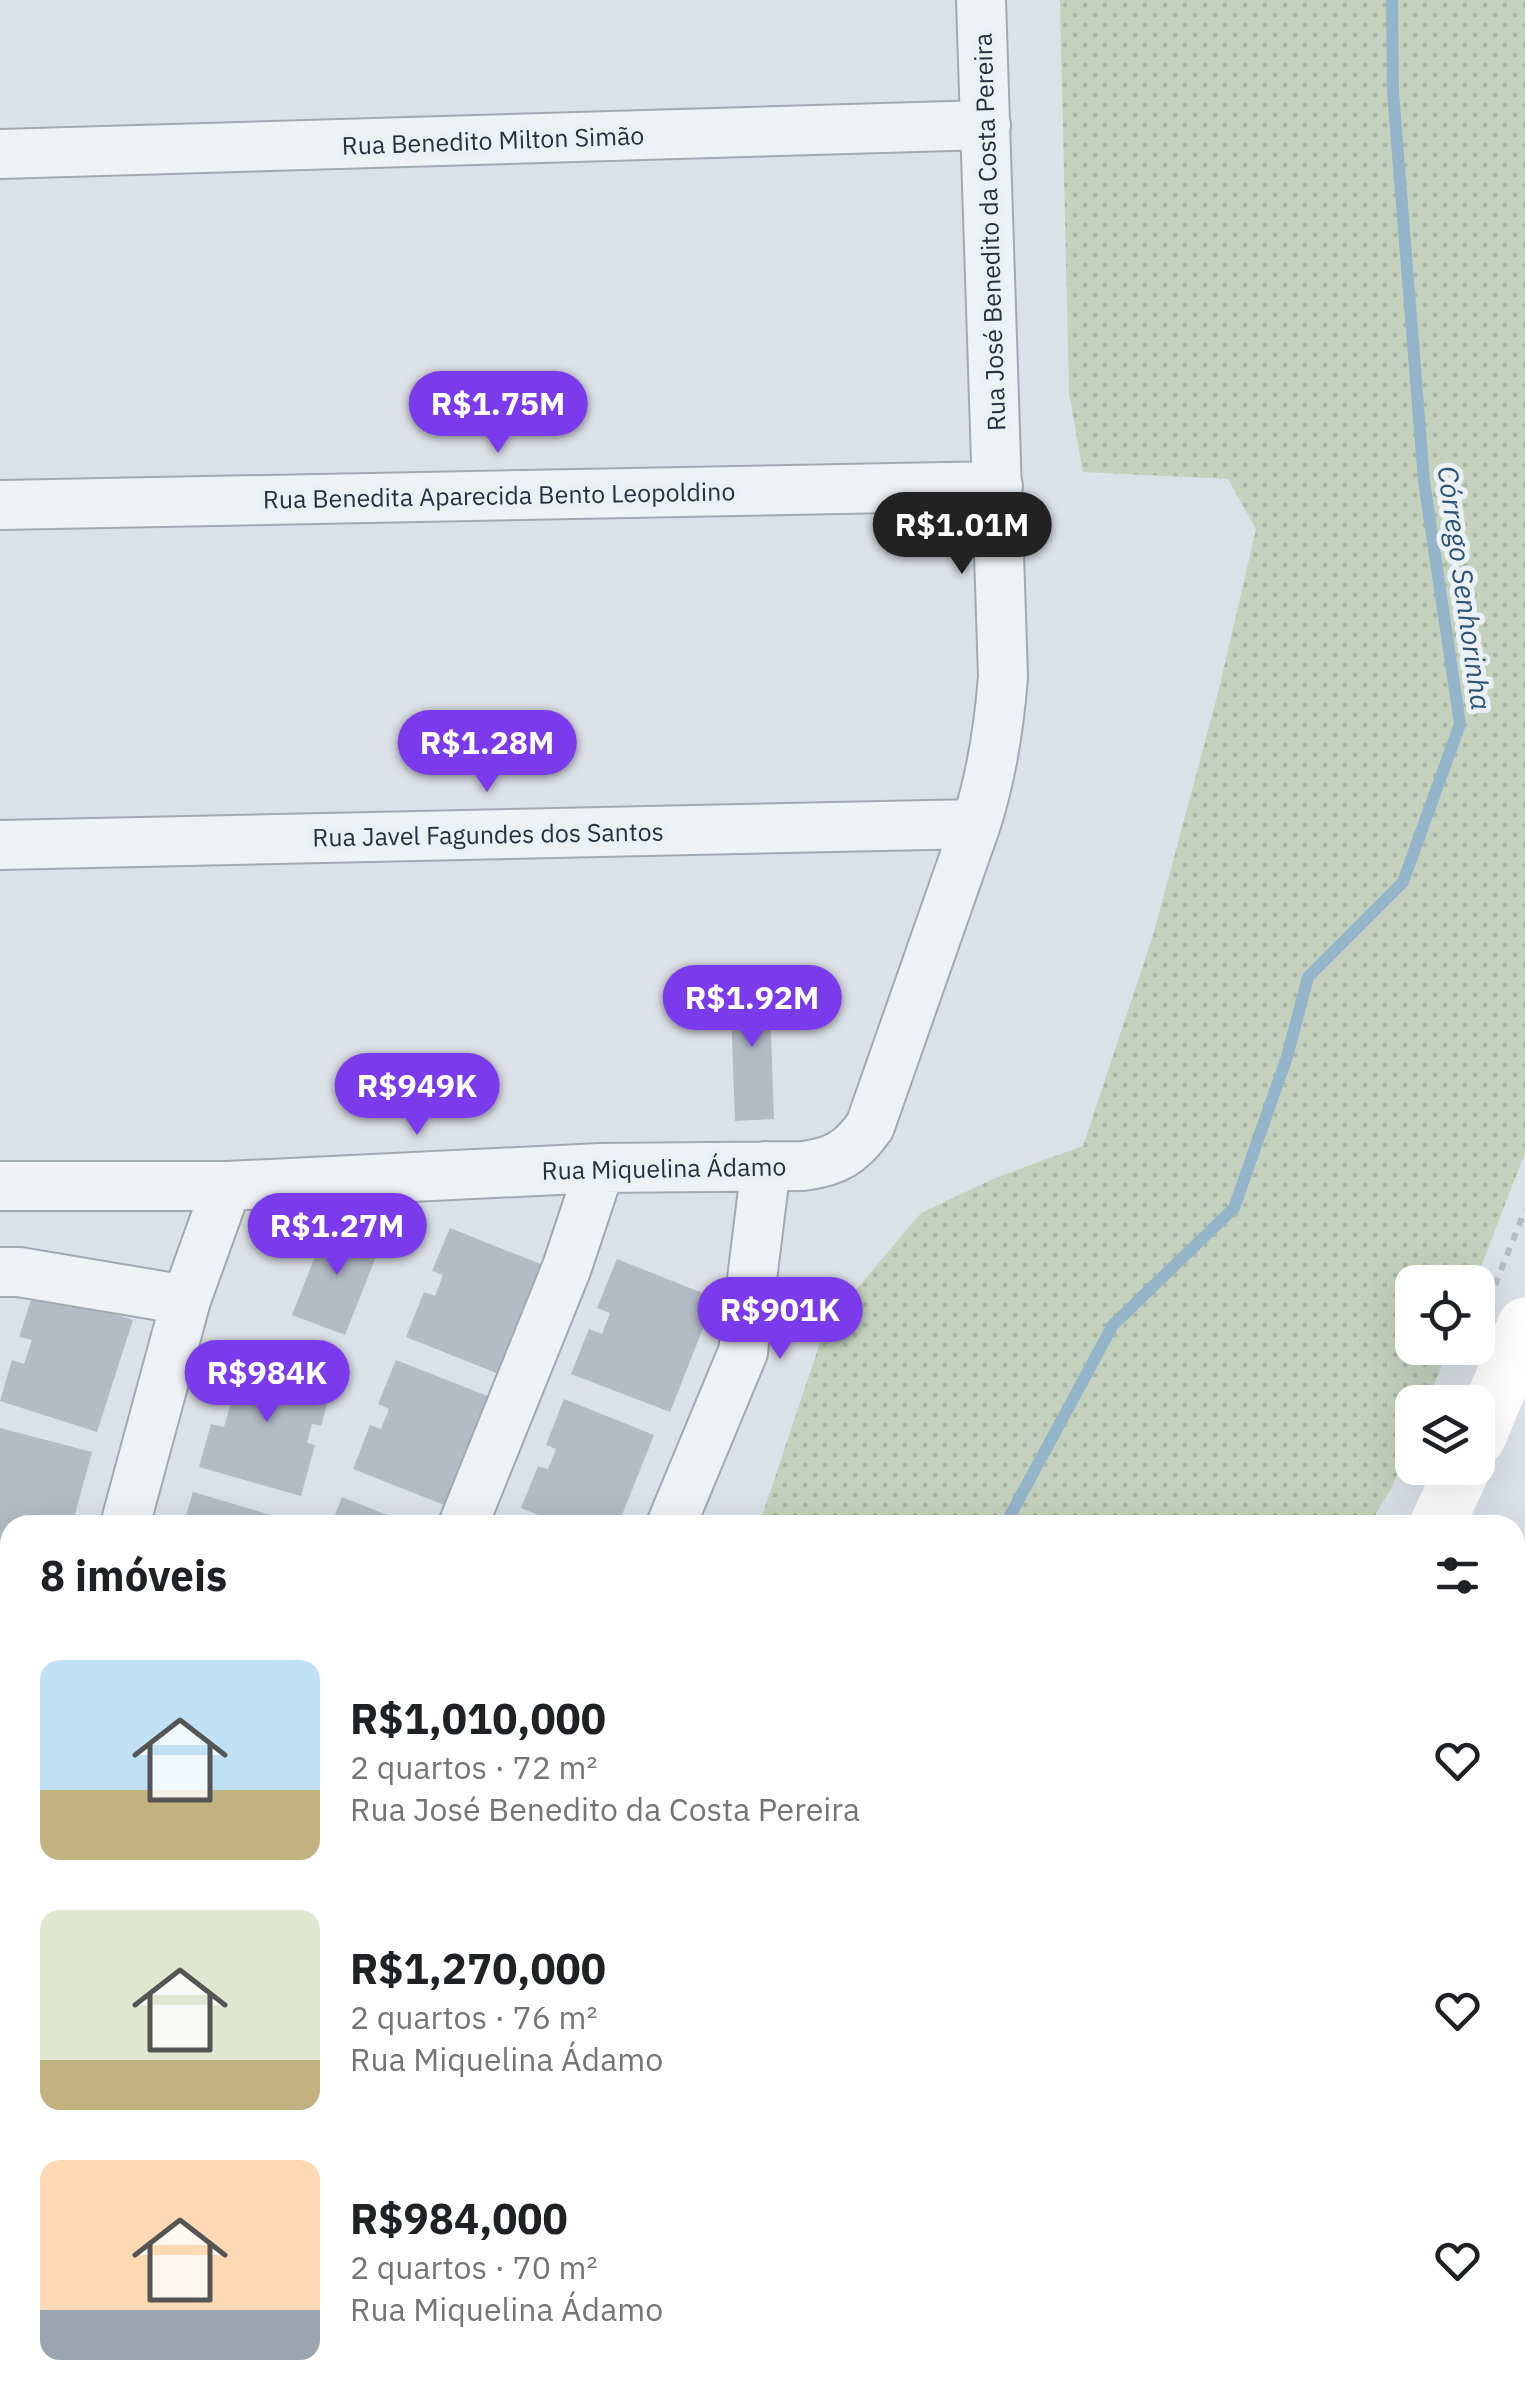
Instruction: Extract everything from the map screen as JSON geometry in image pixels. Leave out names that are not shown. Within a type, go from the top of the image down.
[{"type":"street","name":"Rua José Benedito da Costa Pereira","points":[[848,1154],[870,1126],[976,824],[997,744],[1004,677],[981,0]]},
{"type":"street","name":"Rua Benedito Milton Simão","points":[[0,154],[986,125]]},
{"type":"street","name":"Rua Benedita Aparecida Bento Leopoldino","points":[[0,505],[998,486]]},
{"type":"street","name":"Rua Javel Fagundes dos Santos","points":[[0,845],[976,824]]},
{"type":"street","name":"Rua Miquelina Ádamo","points":[[0,1186],[227,1186],[600,1168],[766,1166],[826,1163],[848,1154]]},
{"type":"street","points":[[675,1515],[743,1352],[766,1166]]},
{"type":"street","points":[[467,1515],[567,1267],[600,1168]]},
{"type":"street","points":[[127,1515],[186,1300],[227,1186]]},
{"type":"street","points":[[0,1272],[186,1300]]},
{"type":"street","points":[[1490,1385],[1508,1310]]},
{"type":"street","points":[[1441,1515],[1457,1485]]},
{"type":"street","points":[[1469,1515],[1472,1485]]},
{"type":"path","points":[[1508,1310],[1525,1210]]},
{"type":"green space","points":[[1060,0],[1525,0],[1525,1153],[1482,1265],[1395,1265],[1395,1365],[1442,1365],[1434,1385],[1395,1385],[1395,1479],[1391,1489],[1375,1515],[762,1515],[826,1325],[921,1213],[995,1178],[1083,1146],[1154,932],[1218,693],[1256,529],[1228,479],[1083,472],[1069,394]]},
{"type":"building","points":[[769,978],[774,1119],[735,1121],[730,980]]},
{"type":"building","points":[[329,1221],[382,1242],[345,1335],[292,1315]]},
{"type":"building","points":[[450,1228],[548,1267],[504,1376],[406,1337],[424,1292],[435,1296],[443,1275],[432,1271]]},
{"type":"building","points":[[617,1259],[715,1298],[670,1412],[571,1374],[589,1329],[602,1334],[610,1313],[597,1308]]},
{"type":"building","points":[[35,1288],[133,1320],[97,1432],[0,1401],[12,1360],[24,1364],[32,1340],[19,1337]]},
{"type":"building","points":[[231,1353],[333,1382],[321,1426],[312,1424],[307,1443],[315,1445],[301,1496],[199,1467],[211,1424],[224,1427],[232,1399],[219,1396]]},
{"type":"building","points":[[396,1360],[490,1397],[447,1506],[353,1469],[370,1425],[381,1429],[389,1409],[378,1404]]},
{"type":"building","points":[[564,1399],[654,1435],[622,1515],[538,1515],[521,1508],[538,1466],[548,1469],[556,1449],[546,1445]]},
{"type":"building","points":[[0,1428],[92,1452],[75,1515],[0,1515]]},
{"type":"building","points":[[193,1492],[271,1515],[186,1515]]},
{"type":"building","points":[[342,1497],[387,1515],[335,1515]]},
{"type":"waterway","name":"Córrego Senhorinha","points":[[1010,1515],[1113,1325],[1234,1208],[1287,1057],[1308,977],[1403,882],[1460,724],[1424,481],[1393,92],[1392,0]]}]
